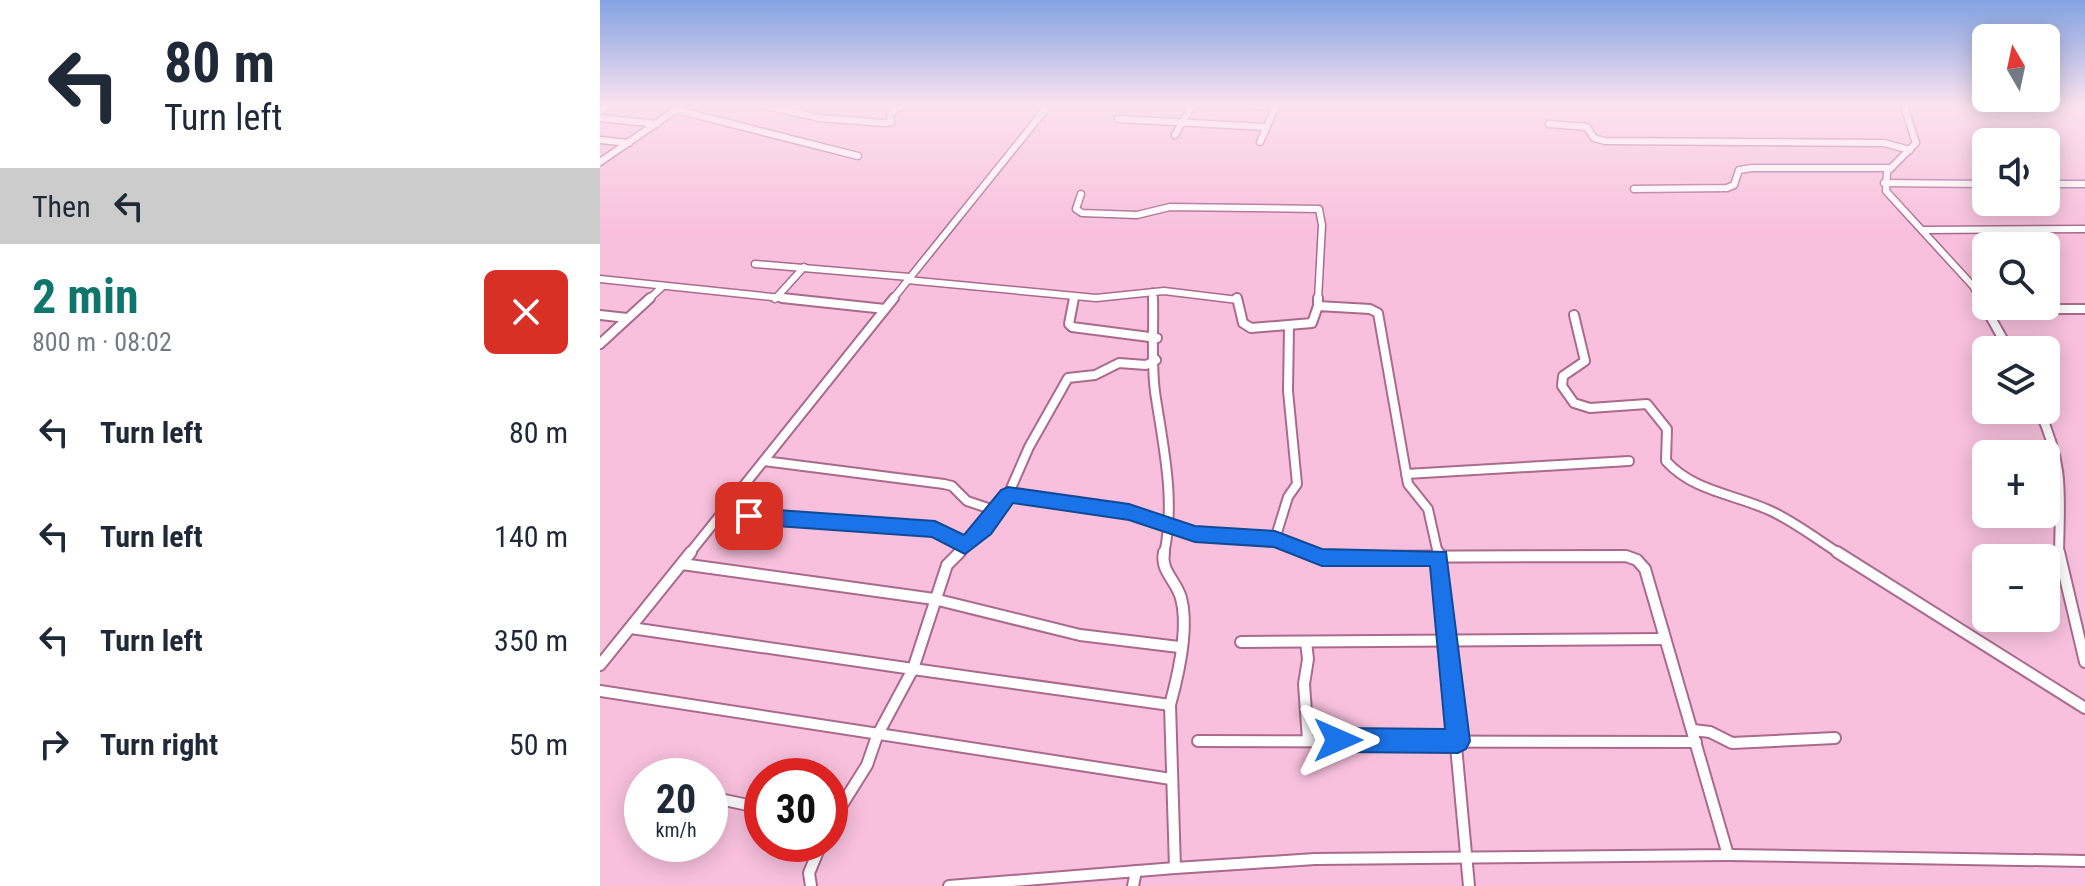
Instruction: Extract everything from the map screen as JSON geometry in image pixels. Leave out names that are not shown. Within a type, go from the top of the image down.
[{"type":"street","points":[[600,162],[622,147]]},
{"type":"street","points":[[826,147],[858,156]]},
{"type":"street","points":[[600,665],[1014,147]]},
{"type":"street","points":[[1900,147],[1910,150]]},
{"type":"street","points":[[1913,147],[1889,168],[1884,183],[1889,195],[1972,285]]},
{"type":"street","points":[[1634,189],[1727,188],[1734,185],[1737,172],[1744,168],[1889,168]]},
{"type":"street","points":[[1884,183],[1972,184]]},
{"type":"street","points":[[2060,184],[2085,184]]},
{"type":"street","points":[[755,264],[1074,297],[1108,298],[1153,292],[1233,297],[1237,298],[1246,326],[1289,326],[1312,323],[1316,319],[1322,225],[1319,209],[1170,207],[1137,215],[1082,213],[1076,209],[1081,194]]},
{"type":"street","points":[[1922,230],[2085,229]]},
{"type":"street","points":[[775,299],[804,267]]},
{"type":"street","points":[[600,279],[885,309]]},
{"type":"street","points":[[600,344],[663,286]]},
{"type":"street","points":[[1153,292],[1157,338],[1155,390],[1164,433],[1170,526],[1162,563],[1180,595],[1180,671],[1170,705],[1175,868]]},
{"type":"street","points":[[1074,297],[1069,324],[1072,327],[1157,338]]},
{"type":"street","points":[[1318,306],[1370,309],[1378,313],[1409,489],[1428,509],[1439,558],[1469,886]]},
{"type":"street","points":[[2060,309],[2085,309]]},
{"type":"street","points":[[600,315],[627,318]]},
{"type":"street","points":[[1574,315],[1585,361],[1563,376],[1562,386],[1574,403],[1590,408],[1647,404],[1667,429],[1666,461],[1677,473],[1704,488],[1772,511],[2085,708]]},
{"type":"street","points":[[1275,539],[1288,497],[1297,484],[1288,391],[1289,326]]},
{"type":"street","points":[[848,795],[862,774],[877,736],[913,668],[947,565],[1008,495],[1029,447],[1068,378],[1095,375],[1119,363],[1141,366],[1156,360]]},
{"type":"street","points":[[2044,424],[2060,468],[2059,555],[2085,662]]},
{"type":"street","points":[[764,461],[944,484],[952,486],[967,501],[997,511]]},
{"type":"street","points":[[1406,474],[1629,461]]},
{"type":"street","points":[[1008,495],[1129,512],[1195,534],[1275,539],[1322,557],[1633,558],[1645,569],[1728,855]]},
{"type":"street","points":[[723,513],[935,529],[965,546]]},
{"type":"street","points":[[682,564],[934,599],[1080,635],[1179,647]]},
{"type":"street","points":[[631,628],[1170,705]]},
{"type":"street","points":[[1241,642],[1665,639]]},
{"type":"street","points":[[1306,642],[1308,659],[1304,684],[1308,740]]},
{"type":"street","points":[[600,691],[1171,779]]},
{"type":"street","points":[[1693,730],[1710,732],[1732,743],[1835,738]]},
{"type":"street","points":[[1198,741],[1696,742]]},
{"type":"street","points":[[949,886],[1315,859],[1728,855],[2085,861]]},
{"type":"street","points":[[811,886],[809,873],[814,862]]},
{"type":"street","points":[[1133,886],[1136,871]]},
{"type":"route","points":[[749,516],[935,529],[965,546],[984,528],[1008,495],[1027,496],[1129,512],[1195,534],[1275,539],[1322,557],[1439,558],[1458,741],[1338,740]]}]
